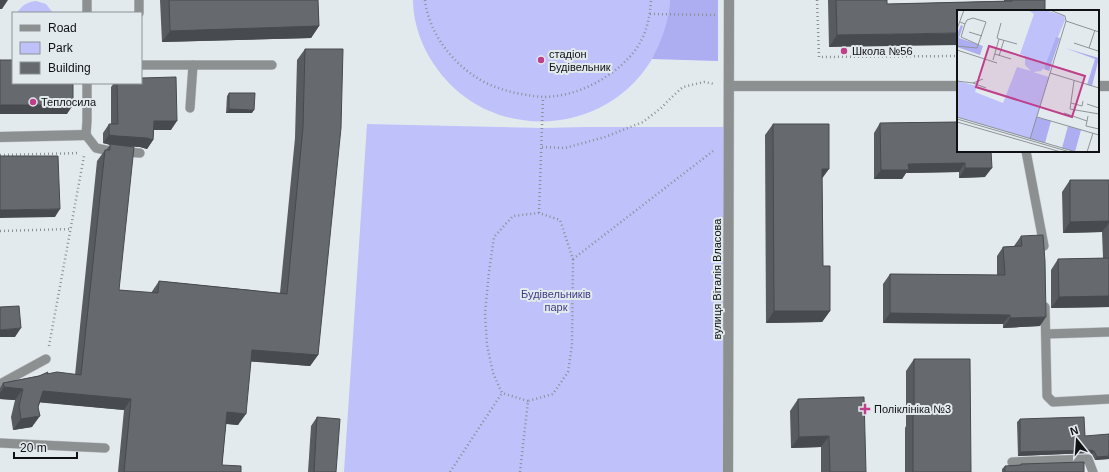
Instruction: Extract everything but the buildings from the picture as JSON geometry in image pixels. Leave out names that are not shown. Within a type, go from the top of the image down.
[{"type":"street","name":"вулиця Віталія Власова","points":[[728,472],[729,0]]},
{"type":"street","points":[[729,86],[957,86]]},
{"type":"street","points":[[0,137],[86,135]]},
{"type":"lane","points":[[87,0],[87,12]]},
{"type":"lane","points":[[139,0],[139,12]]},
{"type":"lane","points":[[142,65],[272,65]]},
{"type":"lane","points":[[190,108],[193,65]]},
{"type":"lane","points":[[87,84],[86,135],[96,148],[110,151],[140,153]]},
{"type":"lane","points":[[1026,152],[1044,244],[1044,252]]},
{"type":"lane","points":[[1045,297],[1047,396],[1053,402],[1109,399]]},
{"type":"lane","points":[[1046,334],[1109,332]]},
{"type":"lane","points":[[0,384],[46,359]]},
{"type":"lane","points":[[0,443],[105,448]]},
{"type":"lane","points":[[1012,462],[1088,459],[1093,472]]},
{"type":"path","points":[[425,0],[430,19],[437,36],[448,52],[473,75],[502,90],[544,97],[557,96],[584,89],[597,83],[622,65],[641,42],[647,29],[651,0]]},
{"type":"path","points":[[817,0],[819,57],[957,56]]},
{"type":"path","points":[[650,14],[729,16]]},
{"type":"path","points":[[542,148],[565,148],[604,137],[643,122],[684,88],[704,82],[729,86]]},
{"type":"path","points":[[539,213],[544,97]]},
{"type":"path","points":[[573,259],[729,139]]},
{"type":"path","points":[[0,155],[84,153],[46,359]]},
{"type":"path","points":[[539,213],[560,220],[573,259],[572,345],[568,372],[553,394],[528,401],[502,393],[493,373],[487,345],[485,313],[494,238],[513,216],[539,213]]},
{"type":"path","points":[[0,231],[70,229]]},
{"type":"path","points":[[450,472],[502,393]]},
{"type":"path","points":[[520,472],[528,401]]},
{"type":"green space","name":"стадіон Будівельник","points":[[413,0],[670,0],[670,7],[662,40],[656,52],[637,80],[612,101],[583,115],[552,121],[520,120],[490,111],[462,94],[438,70],[423,46],[415,19]]},
{"type":"green space","points":[[36,1],[46,4],[52,12],[18,12],[25,4]]},
{"type":"green space","name":"Будівельників парк","points":[[367,124],[543,128],[729,127],[728,472],[344,472]]},
{"type":"shaded area","points":[[670,0],[718,0],[718,61],[652,59],[664,30]]},
{"type":"place","name":"Школа №56","points":[[844,51]]},
{"type":"place","name":"стадіон Будівельник","points":[[541,60]]},
{"type":"place","name":"Теплосила","points":[[33,102]]},
{"type":"place","name":"Поліклініка №3","points":[[865,409]]}]
